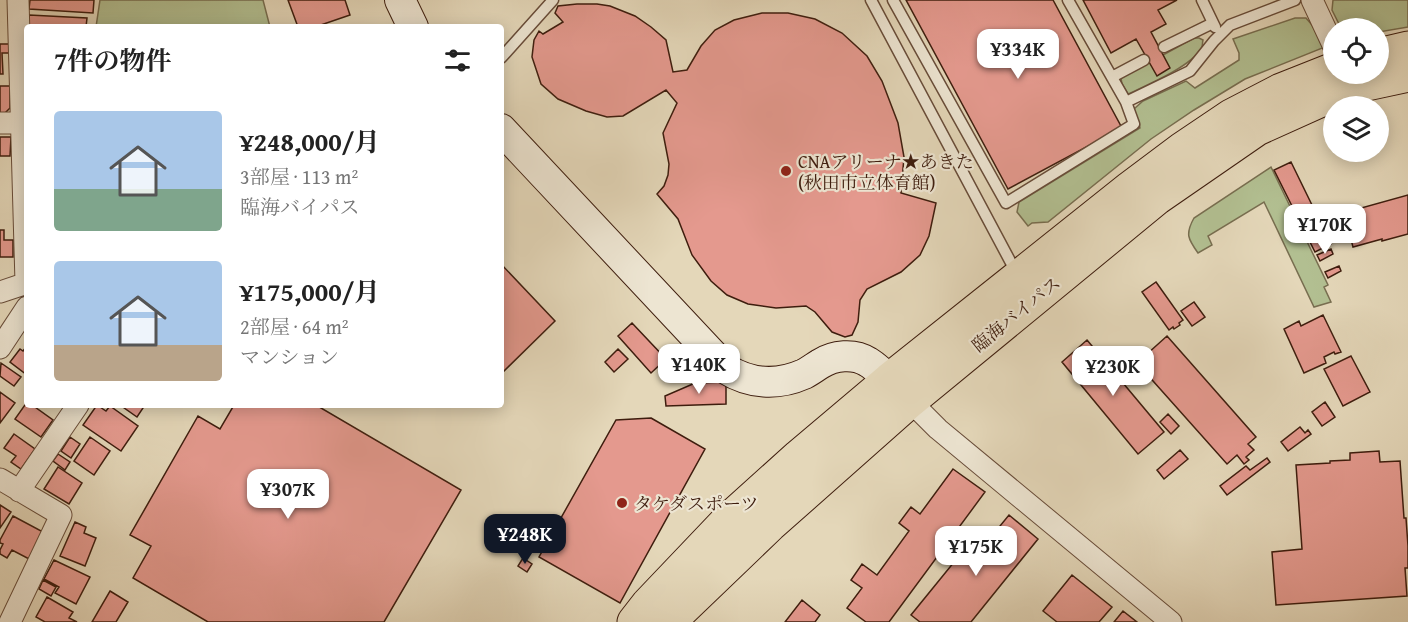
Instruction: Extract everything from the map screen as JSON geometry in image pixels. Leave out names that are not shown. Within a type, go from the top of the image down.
[{"type":"highway","points":[[1389,52],[1408,48]]},
{"type":"highway","name":"臨海バイパス","points":[[669,622],[770,525],[900,390],[1019,276],[1182,149],[1231,116],[1281,90],[1323,73]]},
{"type":"highway","name":"臨海バイパス","points":[[634,622],[648,604],[728,520],[799,456],[900,390],[1156,198],[1257,129],[1348,88],[1408,75]]},
{"type":"street","points":[[18,0],[24,203]]},
{"type":"street","points":[[400,0],[412,24]]},
{"type":"street","points":[[1312,0],[1323,24]]},
{"type":"street","points":[[0,123],[21,123]]},
{"type":"street","points":[[504,132],[726,369],[739,377],[769,382],[789,379],[806,373],[822,362],[837,357],[850,356],[868,361],[938,429],[1171,622]]},
{"type":"street","points":[[0,292],[24,284]]},
{"type":"street","points":[[0,348],[24,312]]},
{"type":"street","points":[[19,491],[76,408]]},
{"type":"street","points":[[0,479],[61,515],[10,622]]},
{"type":"lane","points":[[504,55],[553,0]]},
{"type":"lane","points":[[871,0],[1019,276]]},
{"type":"lane","points":[[893,0],[1006,203],[1134,124],[1126,102],[1068,0]]},
{"type":"lane","points":[[1202,0],[1219,36]]},
{"type":"lane","points":[[1126,102],[1190,71],[1230,25],[1295,0]]},
{"type":"lane","points":[[1164,47],[1213,23]]},
{"type":"lane","points":[[1112,77],[1144,60]]},
{"type":"green space","points":[[100,0],[263,0],[269,24],[96,24]]},
{"type":"green space","points":[[1333,0],[1408,0],[1408,27],[1389,30],[1389,18],[1336,18],[1332,10]]},
{"type":"green space","points":[[1295,18],[1306,18],[1323,44],[1323,48],[1245,79],[1151,139],[1048,222],[1032,223],[1028,226],[1017,212],[1019,202],[1140,128],[1134,109],[1143,101],[1186,81],[1195,88],[1239,60],[1239,53],[1233,39]]},
{"type":"green space","points":[[1194,38],[1203,40],[1202,48],[1188,62],[1168,75],[1128,94],[1121,78]]},
{"type":"green space","points":[[1271,167],[1328,285],[1324,287],[1331,302],[1314,307],[1264,202],[1208,236],[1212,245],[1198,253],[1190,240],[1189,228],[1194,218]]},
{"type":"building","points":[[30,0],[94,0],[93,13],[29,9]]},
{"type":"building","points":[[288,0],[345,0],[350,15],[324,24],[297,24]]},
{"type":"building","points":[[906,0],[1053,0],[1122,128],[1008,189]]},
{"type":"building","points":[[1083,0],[1177,0],[1158,10],[1166,24],[1151,32],[1170,68],[1157,76],[1136,39],[1111,53]]},
{"type":"building","name":"CNAアリーナ★あきた (秋田市立体育館)","points":[[577,4],[610,6],[635,16],[651,27],[666,40],[673,72],[687,70],[701,46],[715,30],[734,20],[762,13],[788,13],[815,19],[842,33],[867,56],[882,81],[898,123],[904,157],[901,193],[936,203],[929,236],[920,255],[901,272],[867,289],[860,300],[858,322],[852,335],[845,337],[832,332],[815,312],[806,306],[776,308],[748,304],[727,295],[711,281],[692,255],[678,219],[657,194],[664,186],[668,175],[669,164],[663,133],[677,103],[666,90],[623,116],[607,117],[558,99],[541,84],[532,57],[534,40],[539,31],[543,34],[563,22],[555,13],[558,6]]},
{"type":"building","points":[[29,15],[87,18],[86,24],[29,24]]},
{"type":"building","points":[[0,44],[10,44],[10,53],[2,53],[3,74],[0,74]]},
{"type":"building","points":[[0,86],[10,86],[10,108],[4,114],[0,114]]},
{"type":"building","points":[[0,137],[11,137],[10,156],[0,156]]},
{"type":"building","points":[[1291,162],[1331,244],[1315,252],[1274,170]]},
{"type":"building","points":[[1408,195],[1408,234],[1353,247],[1348,228],[1340,231],[1336,215]]},
{"type":"building","points":[[0,230],[4,230],[4,240],[13,240],[13,257],[0,257]]},
{"type":"building","points":[[1331,249],[1333,254],[1320,261],[1317,255]]},
{"type":"building","points":[[1339,266],[1341,271],[1328,278],[1325,272]]},
{"type":"building","points":[[504,267],[555,321],[504,371]]},
{"type":"building","points":[[1156,282],[1183,320],[1174,329],[1173,327],[1169,330],[1142,292]]},
{"type":"building","points":[[1194,302],[1205,317],[1192,326],[1181,311]]},
{"type":"building","points":[[1323,315],[1341,352],[1335,354],[1334,352],[1324,357],[1326,363],[1304,373],[1284,329],[1299,321],[1301,326]]},
{"type":"building","points":[[632,323],[666,359],[651,373],[618,336]]},
{"type":"building","points":[[1167,336],[1256,437],[1248,444],[1254,450],[1246,457],[1249,460],[1244,464],[1237,455],[1227,464],[1137,363]]},
{"type":"building","points":[[1087,340],[1164,432],[1138,454],[1062,362]]},
{"type":"building","points":[[20,349],[23,351],[24,373],[10,362]]},
{"type":"building","points":[[618,349],[628,359],[614,372],[605,362]]},
{"type":"building","points":[[1351,356],[1370,392],[1343,406],[1324,369]]},
{"type":"building","points":[[1,363],[21,377],[14,386],[0,376]]},
{"type":"building","points":[[726,382],[726,404],[666,406],[665,396],[695,383]]},
{"type":"building","points":[[0,392],[15,403],[0,423]]},
{"type":"building","points":[[1325,402],[1335,417],[1322,426],[1312,412]]},
{"type":"building","points":[[24,406],[36,408],[53,420],[41,437],[15,419]]},
{"type":"building","points":[[95,408],[106,411],[113,408],[138,426],[121,451],[83,425]]},
{"type":"building","points":[[124,408],[143,408],[137,417]]},
{"type":"building","points":[[232,408],[321,408],[461,490],[384,622],[208,622],[133,578],[151,546],[130,535],[198,416],[220,429]]},
{"type":"building","points":[[1168,414],[1179,426],[1171,434],[1160,422]]},
{"type":"building","name":"タケダスポーツ","points":[[651,418],[705,449],[620,603],[539,557],[616,420]]},
{"type":"building","points":[[1300,427],[1305,433],[1308,430],[1311,434],[1288,451],[1281,442]]},
{"type":"building","points":[[14,434],[35,449],[21,469],[11,462],[16,456],[4,448]]},
{"type":"building","points":[[70,437],[80,444],[71,458],[61,451]]},
{"type":"building","points":[[90,437],[110,451],[94,475],[74,461]]},
{"type":"building","points":[[1180,450],[1188,459],[1164,479],[1157,470]]},
{"type":"building","points":[[1379,451],[1380,462],[1400,461],[1408,546],[1408,568],[1405,568],[1407,596],[1276,605],[1272,552],[1302,549],[1296,465],[1350,460],[1350,453]]},
{"type":"building","points":[[58,454],[70,462],[65,470],[53,461]]},
{"type":"building","points":[[1267,458],[1270,462],[1227,495],[1220,486],[1246,466],[1250,470]]},
{"type":"building","points":[[58,467],[82,483],[69,504],[44,489]]},
{"type":"building","points":[[953,469],[985,492],[889,622],[866,622],[847,608],[862,588],[851,580],[862,564],[877,575],[909,531],[899,523],[911,507],[920,514]]},
{"type":"building","points":[[0,505],[11,512],[0,528]]},
{"type":"building","points":[[1009,515],[1038,539],[971,622],[920,622],[911,615],[963,551],[973,559]]},
{"type":"building","points":[[13,516],[45,533],[31,560],[12,550],[7,558],[0,554],[3,544],[0,540]]},
{"type":"building","points":[[75,522],[86,527],[84,533],[96,538],[85,566],[60,556]]},
{"type":"building","points":[[524,528],[539,536],[527,557],[513,549]]},
{"type":"building","points":[[523,558],[532,564],[527,572],[518,566]]},
{"type":"building","points":[[54,560],[90,577],[76,604],[55,593],[59,587],[44,579]]},
{"type":"building","points":[[1072,575],[1112,607],[1099,622],[1057,622],[1043,611]]},
{"type":"building","points":[[43,580],[56,587],[51,596],[39,589]]},
{"type":"building","points":[[110,591],[128,602],[116,622],[92,622]]},
{"type":"building","points":[[47,597],[73,612],[69,618],[77,622],[45,622],[36,617]]},
{"type":"building","points":[[802,600],[820,615],[815,622],[785,622]]},
{"type":"building","points":[[1123,611],[1137,622],[1114,622]]},
{"type":"place","name":"CNAアリーナ★あきた (秋田市立体育館)","points":[[786,171]]},
{"type":"place","name":"タケダスポーツ","points":[[622,503]]}]
